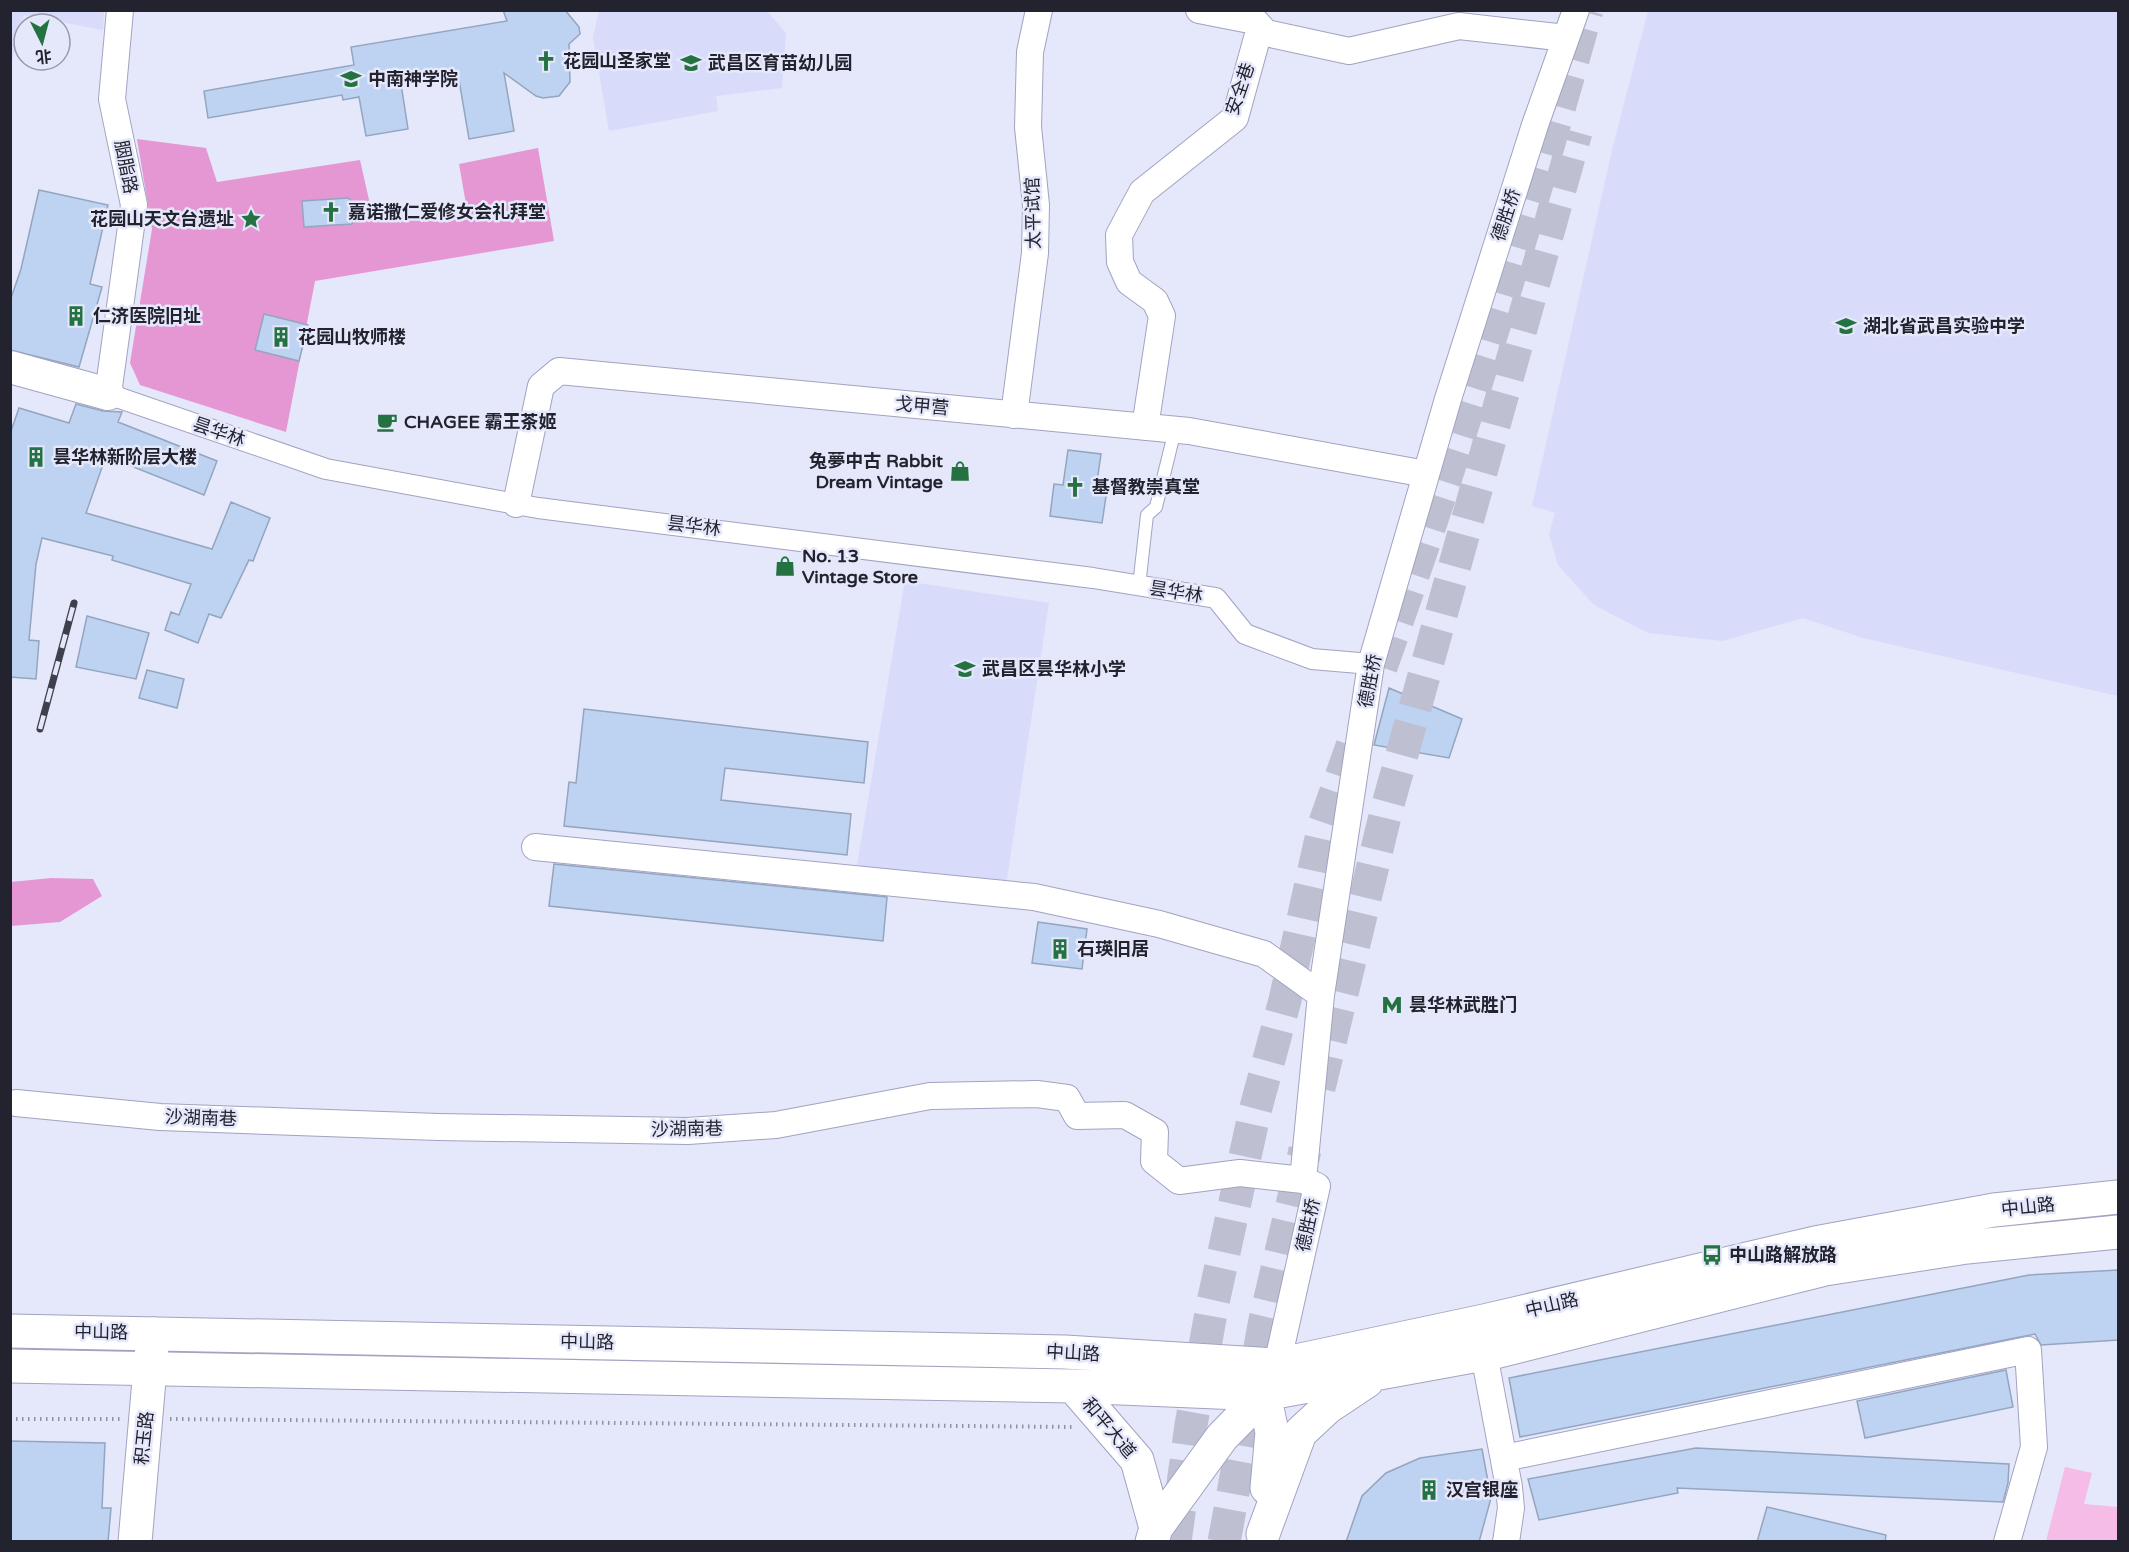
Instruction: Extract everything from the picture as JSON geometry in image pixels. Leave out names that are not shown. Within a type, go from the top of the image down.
[{"type":"main road","name":"中山路","points":[[10,1331],[1065,1352],[1277,1365],[1484,1321],[1815,1243],[1994,1210],[2118,1197]]},
{"type":"main road","name":"中山路","points":[[10,1366],[1073,1386],[1264,1394],[1484,1354],[1825,1269],[1966,1247],[2118,1232]]},
{"type":"main road","name":"积玉路","points":[[135,1542],[157,1419],[163,1369],[163,1334]]},
{"type":"main road","points":[[1154,1535],[1222,1437],[1264,1394],[1277,1365]]},
{"type":"main road","points":[[1262,1538],[1299,1432],[1328,1407],[1378,1374]]},
{"type":"main road","name":"和平大道","points":[[1073,1386],[1137,1460],[1154,1535]]},
{"type":"main road","points":[[1262,1538],[1272,1432],[1264,1394]]},
{"type":"main road","name":"积玉路","points":[[157,1419],[157,1542]]},
{"type":"street","name":"胭脂路","points":[[108,394],[134,204],[112,99],[120,10]]},
{"type":"street","name":"太平试馆","points":[[1014,415],[1035,253],[1036,205],[1029,116],[1030,52],[1039,10]]},
{"type":"street","points":[[1199,10],[1264,22],[1349,51],[1459,26],[1566,38]]},
{"type":"street","name":"德胜桥","points":[[1277,1365],[1317,1186],[1303,1179],[1321,995],[1371,664],[1490,265],[1576,10]]},
{"type":"street","name":"安全巷","points":[[1145,427],[1162,316],[1155,301],[1128,282],[1120,262],[1119,235],[1142,192],[1235,118],[1257,38],[1264,22]]},
{"type":"street","name":"昙华林","points":[[10,367],[108,394],[326,469],[516,504],[1216,598],[1245,634],[1312,659],[1371,664]]},
{"type":"street","name":"戈甲营","points":[[516,504],[541,386],[559,371],[1174,430],[1426,474]]},
{"type":"street","points":[[535,847],[1034,897],[1159,924],[1264,954],[1321,995]]},
{"type":"street","name":"沙湖南巷","points":[[16,1103],[160,1117],[438,1127],[688,1131],[776,1125],[930,1096],[1037,1094],[1067,1098],[1077,1116],[1125,1115],[1155,1132],[1154,1161],[1179,1181],[1240,1173],[1303,1179]]},
{"type":"street","points":[[1504,1458],[2028,1350],[2034,1448],[2007,1542]]},
{"type":"street","points":[[1484,1354],[1511,1508],[1506,1542]]},
{"type":"lane","points":[[1139,586],[1147,515],[1156,507],[1174,430]]},
{"type":"path","points":[[10,1419],[1109,1427]]},
{"type":"shaded area","points":[[11,10],[104,11],[103,30],[72,24],[72,12],[12,12],[11,64]]},
{"type":"shaded area","name":"武昌区育苗幼儿园","points":[[599,11],[767,11],[786,33],[782,88],[716,96],[718,111],[609,131],[593,37]]},
{"type":"shaded area","name":"湖北省武昌实验中学","points":[[1648,11],[2118,11],[2118,696],[1863,638],[1803,618],[1723,641],[1648,633],[1594,605],[1558,565],[1549,534],[1555,513],[1532,506],[1613,146]]},
{"type":"shaded area","points":[[137,139],[206,148],[217,182],[360,160],[374,222],[467,210],[459,164],[538,148],[554,241],[315,281],[286,432],[140,385],[130,363],[152,229]]},
{"type":"shaded area","name":"武昌区昙华林小学","points":[[905,581],[1049,603],[1006,885],[856,871]]},
{"type":"shaded area","points":[[51,878],[93,879],[102,896],[60,922],[11,926],[11,882]]},
{"type":"shaded area","points":[[2065,1467],[2092,1473],[2084,1504],[2118,1507],[2118,1541],[2046,1541]]},
{"type":"building","name":"中南神学院","points":[[503,10],[565,10],[579,27],[580,34],[569,44],[570,82],[559,96],[543,98],[536,96],[504,73],[514,131],[469,139],[458,74],[401,84],[408,129],[366,136],[359,97],[343,100],[342,95],[208,118],[204,91],[354,65],[351,47],[507,21]]},
{"type":"building","points":[[39,190],[108,205],[90,284],[102,287],[79,367],[10,350],[10,301],[21,269]]},
{"type":"building","name":"嘉诺撒仁爱修女会礼拜堂","points":[[348,198],[363,210],[352,224],[304,227],[302,201]]},
{"type":"building","name":"花园山牧师楼","points":[[264,314],[308,325],[299,361],[255,350]]},
{"type":"building","points":[[76,404],[103,411],[122,412],[118,422],[217,461],[204,495],[106,456],[86,513],[212,549],[231,502],[270,518],[253,561],[249,560],[221,618],[209,614],[198,643],[165,630],[171,612],[179,615],[191,584],[112,560],[113,556],[42,538],[36,564],[29,640],[39,641],[36,679],[10,677],[10,434],[19,408],[69,423]]},
{"type":"building","name":"基督教崇真堂","points":[[1068,450],[1101,454],[1096,489],[1107,490],[1102,523],[1050,516],[1054,484],[1063,485]]},
{"type":"building","points":[[87,616],[149,633],[136,679],[76,667]]},
{"type":"building","points":[[147,670],[184,679],[177,708],[139,698]]},
{"type":"building","points":[[1389,688],[1462,719],[1449,758],[1374,745]]},
{"type":"building","points":[[584,709],[868,742],[864,783],[725,768],[721,800],[851,814],[847,855],[564,826],[569,782],[576,783]]},
{"type":"building","points":[[554,864],[887,897],[883,941],[549,906]]},
{"type":"building","name":"石瑛旧居","points":[[1038,922],[1087,929],[1082,969],[1032,963]]},
{"type":"building","points":[[2118,1270],[2118,1340],[2041,1345],[2035,1334],[1520,1437],[1509,1378],[2029,1275]]},
{"type":"building","points":[[2006,1370],[2013,1407],[1865,1438],[1857,1401]]},
{"type":"building","points":[[10,1441],[105,1443],[102,1508],[111,1508],[108,1542],[10,1542]]},
{"type":"building","points":[[1696,1448],[2009,1464],[2008,1483],[2003,1502],[1677,1488],[1678,1493],[1539,1520],[1528,1479]]},
{"type":"building","name":"汉宫银座","points":[[1482,1449],[1491,1498],[1479,1542],[1346,1542],[1362,1496],[1386,1473],[1420,1458]]},
{"type":"building","points":[[1767,1507],[1886,1535],[1885,1542],[1757,1542]]},
{"type":"tunnel","points":[[1381,667],[1490,340],[1587,10]]},
{"type":"tunnel","points":[[1319,1088],[1387,808],[1576,132]]},
{"type":"tunnel","points":[[1175,1542],[1191,1425],[1212,1307],[1255,1111],[1285,1000],[1324,825],[1356,735]]},
{"type":"tunnel","points":[[1224,1542],[1265,1320],[1305,1150]]},
{"type":"railway","points":[[40,729],[74,603]]},
{"type":"place","name":"花园山圣家堂","points":[[546,61]]},
{"type":"place","name":"武昌区育苗幼儿园","points":[[691,63]]},
{"type":"place","name":"中南神学院","points":[[351,79]]},
{"type":"place","name":"嘉诺撒仁爱修女会礼拜堂","points":[[331,212]]},
{"type":"place","name":"花园山天文台遗址","points":[[251,219]]},
{"type":"place","name":"仁济医院旧址","points":[[76,316]]},
{"type":"place","name":"湖北省武昌实验中学","points":[[1846,326]]},
{"type":"place","name":"花园山牧师楼","points":[[281,337]]},
{"type":"place","name":"CHAGEE 霸王茶姬","points":[[387,422]]},
{"type":"place","name":"昙华林新阶层大楼","points":[[36,457]]},
{"type":"place","name":"兔夢中古 Rabbit Dream Vintage","points":[[960,471]]},
{"type":"place","name":"基督教崇真堂","points":[[1075,487]]},
{"type":"place","name":"No. 13 Vintage Store","points":[[785,566]]},
{"type":"place","name":"武昌区昙华林小学","points":[[965,669]]},
{"type":"place","name":"石瑛旧居","points":[[1060,949]]},
{"type":"place","name":"昙华林武胜门","points":[[1392,1005]]},
{"type":"place","name":"中山路解放路","points":[[1712,1255]]},
{"type":"place","name":"汉宫银座","points":[[1429,1490]]}]
